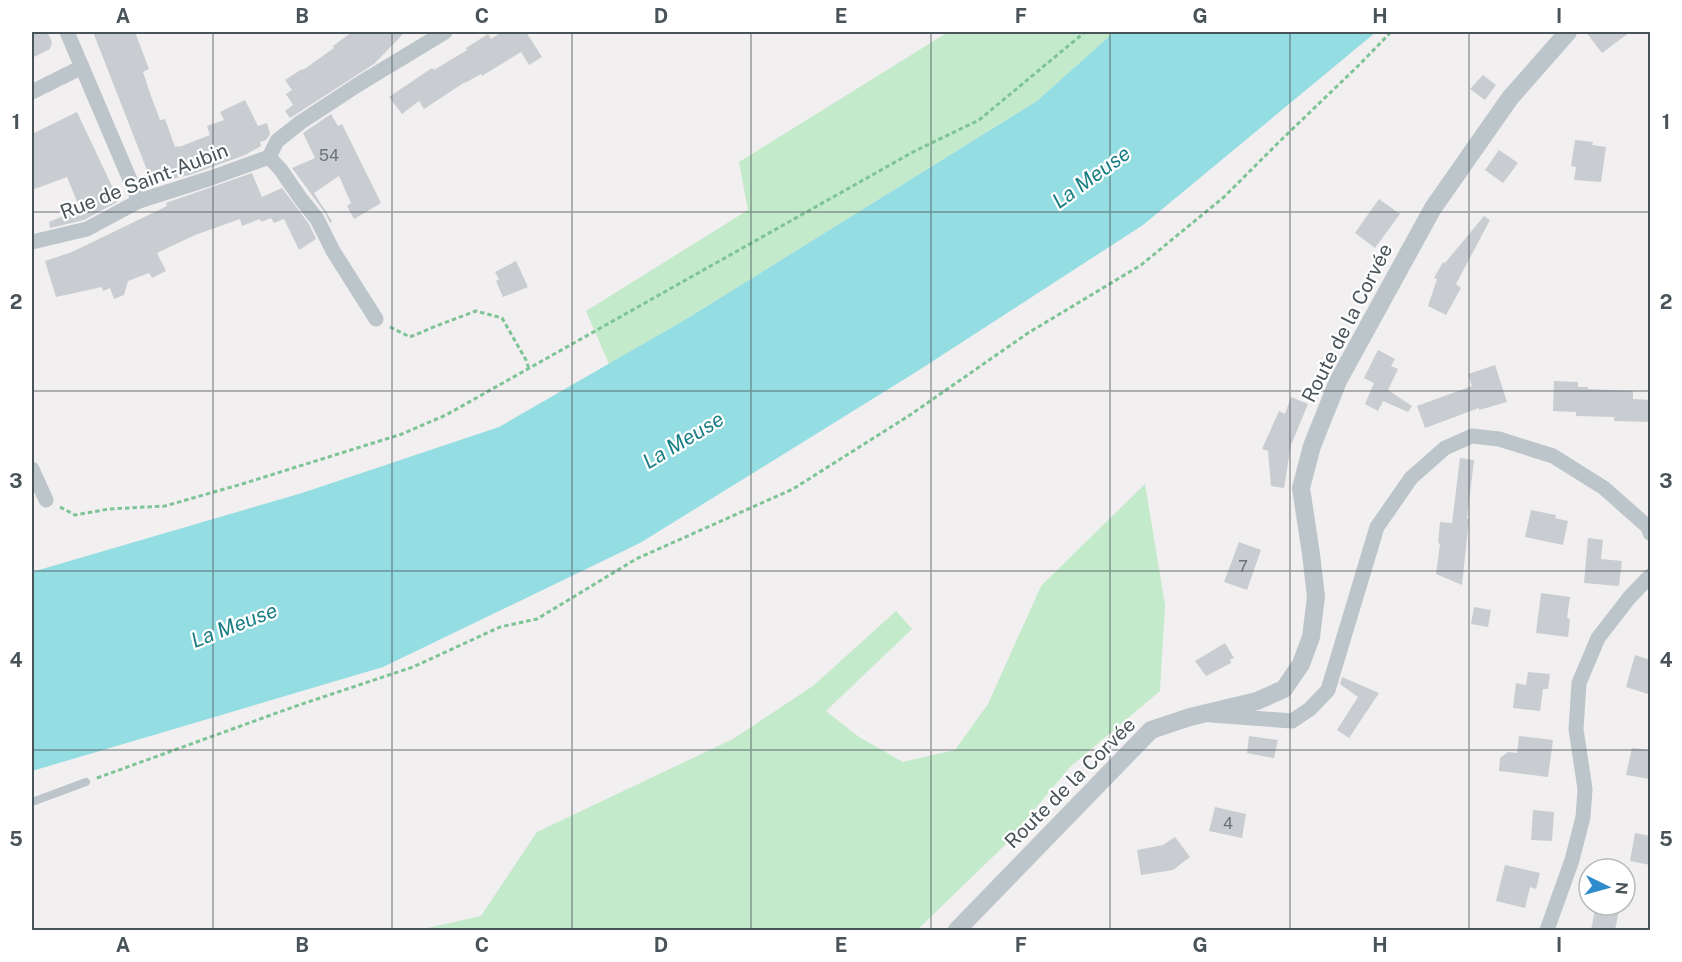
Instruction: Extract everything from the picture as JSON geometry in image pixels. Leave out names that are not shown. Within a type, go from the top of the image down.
[{"type":"street","points":[[67,32],[140,201]]},
{"type":"street","points":[[376,319],[333,251],[317,219],[281,170],[268,157],[277,141],[301,122],[445,32]]},
{"type":"street","name":"Route de la Corvée","points":[[957,930],[1150,730],[1202,714],[1257,701],[1284,688],[1300,664],[1311,637],[1316,597],[1301,488],[1312,446],[1338,381],[1432,208],[1510,98],[1568,32]]},
{"type":"street","points":[[32,92],[82,67]]},
{"type":"street","name":"Rue de Saint-Aubin","points":[[32,242],[87,229],[140,201],[268,157]]},
{"type":"street","points":[[1202,714],[1292,721],[1310,709],[1328,690],[1377,527],[1411,478],[1445,448],[1472,436],[1499,439],[1553,456],[1604,488],[1648,527],[1650,533]]},
{"type":"street","points":[[32,468],[46,500]]},
{"type":"street","points":[[1547,930],[1572,860],[1583,817],[1585,789],[1576,729],[1579,683],[1598,638],[1629,598],[1650,576]]},
{"type":"lane","points":[[32,802],[86,782]]},
{"type":"path","points":[[46,500],[75,515],[109,509],[165,506],[402,434],[446,415],[914,152],[980,120],[1085,32]]},
{"type":"path","points":[[86,782],[296,706],[413,667],[500,627],[537,619],[636,559],[794,489],[910,415],[1028,333],[1141,265],[1224,198],[1391,32]]},
{"type":"path","points":[[376,319],[410,337],[476,311],[502,318],[529,369]]},
{"type":"green space","points":[[948,32],[1114,32],[1037,101],[683,321],[609,364],[586,311],[748,210],[739,162]]},
{"type":"green space","points":[[1145,484],[1165,605],[1160,691],[1070,767],[1005,845],[917,930],[419,930],[481,916],[537,832],[733,739],[813,686],[896,611],[912,629],[826,711],[859,737],[903,762],[955,750],[988,704],[1041,586]]},
{"type":"water","name":"La Meuse","points":[[1114,32],[1376,32],[1143,225],[916,372],[640,543],[383,667],[32,771],[32,572],[302,493],[499,427],[683,321],[1037,101]]},
{"type":"building","points":[[32,32],[47,32],[52,42],[50,49],[32,58]]},
{"type":"building","points":[[93,32],[135,32],[149,69],[143,72],[151,96],[160,120],[165,119],[175,147],[210,135],[207,126],[224,120],[220,112],[245,100],[258,126],[267,123],[270,134],[266,140],[260,142],[261,146],[245,155],[190,175],[152,183]]},
{"type":"building","points":[[352,32],[405,32],[374,64],[290,118],[285,111],[293,105],[286,94],[292,90],[285,80],[334,48],[333,46]]},
{"type":"building","points":[[502,32],[526,32],[542,57],[529,65],[521,52],[482,76],[481,74],[465,82],[424,109],[419,101],[402,114],[389,97],[432,68],[434,70],[467,50],[466,48],[488,34],[491,39]]},
{"type":"building","points":[[1586,32],[1630,32],[1602,53]]},
{"type":"building","points":[[1483,75],[1496,85],[1485,100],[1470,89]]},
{"type":"building","points":[[77,112],[119,201],[84,220],[50,228],[49,222],[80,209],[67,177],[32,190],[32,134]]},
{"type":"building","points":[[331,114],[338,126],[342,124],[381,203],[354,219],[347,206],[351,203],[339,176],[314,193],[332,221],[330,223],[292,168],[315,158],[303,133]]},
{"type":"building","points":[[1575,140],[1593,142],[1592,145],[1606,147],[1601,182],[1574,180],[1576,167],[1571,166]]},
{"type":"building","points":[[1499,150],[1518,163],[1503,183],[1485,170]]},
{"type":"building","points":[[252,173],[262,197],[282,188],[309,224],[316,239],[299,250],[284,219],[274,223],[271,218],[261,222],[260,219],[242,226],[240,219],[195,235],[157,253],[166,271],[152,278],[149,273],[128,281],[124,295],[114,299],[110,288],[103,291],[102,287],[56,297],[45,261],[72,252],[167,206],[166,203]]},
{"type":"building","points":[[1379,199],[1400,214],[1375,248],[1355,233]]},
{"type":"building","points":[[1484,216],[1490,220],[1456,284],[1461,288],[1446,315],[1428,306],[1437,279],[1434,278],[1443,262],[1445,263]]},
{"type":"building","points":[[516,261],[528,287],[503,297],[495,272]]},
{"type":"building","points":[[1378,350],[1395,359],[1391,366],[1398,369],[1388,390],[1412,406],[1408,412],[1383,401],[1378,411],[1365,404],[1374,383],[1364,378]]},
{"type":"building","points":[[1495,365],[1507,402],[1479,410],[1479,408],[1425,428],[1417,406],[1472,386],[1468,374]]},
{"type":"building","points":[[1554,381],[1578,382],[1578,387],[1588,387],[1588,389],[1633,391],[1633,399],[1650,400],[1650,422],[1614,421],[1614,417],[1576,416],[1576,412],[1553,411]]},
{"type":"building","points":[[1291,397],[1308,404],[1291,445],[1284,488],[1271,486],[1268,451],[1262,449],[1279,411],[1285,414]]},
{"type":"building","points":[[1460,458],[1474,460],[1462,585],[1436,574],[1440,522],[1452,523]]},
{"type":"building","points":[[1531,510],[1556,515],[1555,518],[1568,521],[1563,545],[1525,537]]},
{"type":"building","points":[[1588,538],[1603,540],[1601,559],[1622,561],[1619,586],[1584,583]]},
{"type":"building","points":[[1239,542],[1261,550],[1247,590],[1224,582]]},
{"type":"building","points":[[1541,593],[1570,597],[1567,618],[1570,619],[1568,637],[1536,633]]},
{"type":"building","points":[[1474,607],[1491,610],[1488,627],[1471,624]]},
{"type":"building","points":[[1225,643],[1234,658],[1230,660],[1231,663],[1206,676],[1195,661]]},
{"type":"building","points":[[1635,655],[1650,660],[1648,694],[1626,687]]},
{"type":"building","points":[[1528,672],[1550,674],[1548,689],[1543,689],[1540,711],[1513,708],[1516,683],[1526,685]]},
{"type":"building","points":[[1342,677],[1379,693],[1349,738],[1337,730],[1358,697],[1340,684]]},
{"type":"building","points":[[1249,736],[1278,740],[1274,758],[1247,753]]},
{"type":"building","points":[[1519,736],[1553,740],[1548,777],[1499,771],[1500,758],[1508,752],[1517,753]]},
{"type":"building","points":[[1632,748],[1650,750],[1650,779],[1626,775]]},
{"type":"building","points":[[1215,807],[1246,814],[1242,838],[1209,831]]},
{"type":"building","points":[[1533,810],[1554,812],[1552,841],[1531,840]]},
{"type":"building","points":[[1635,833],[1650,836],[1650,865],[1637,862],[1637,857],[1631,857]]},
{"type":"building","points":[[1175,837],[1190,857],[1173,870],[1141,875],[1137,850],[1163,845]]},
{"type":"building","points":[[1505,865],[1540,873],[1536,889],[1530,887],[1525,908],[1496,901]]},
{"type":"building","points":[[1594,917],[1618,917],[1615,930],[1591,930]]}]
